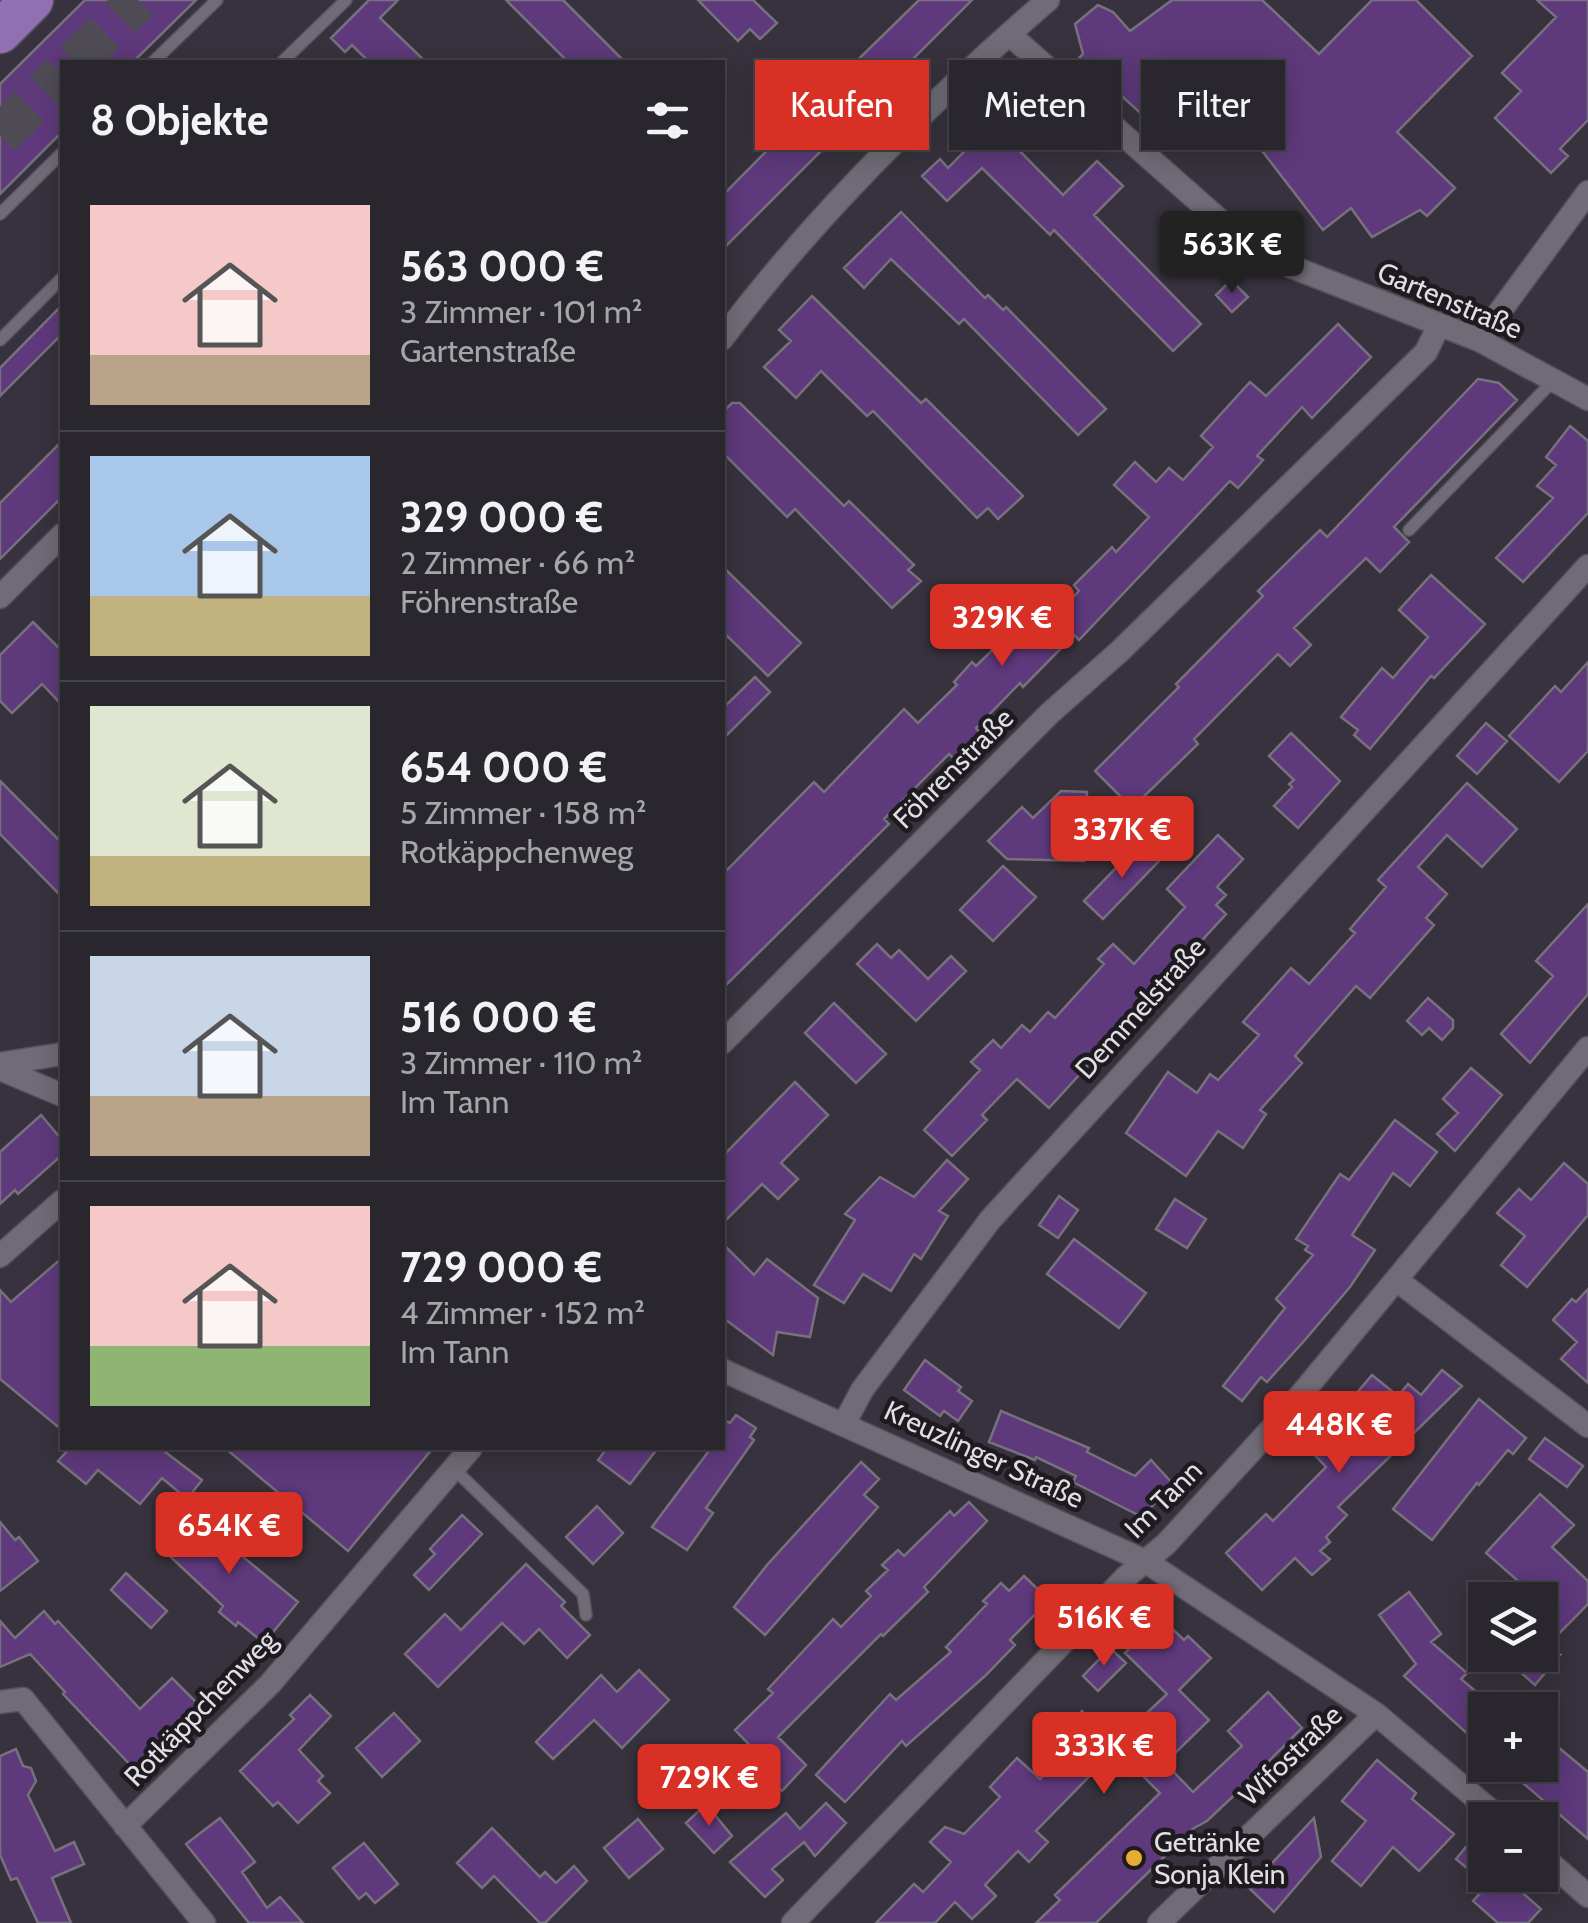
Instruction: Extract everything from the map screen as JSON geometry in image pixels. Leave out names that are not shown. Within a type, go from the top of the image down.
[{"type":"highway","points":[[0,32],[32,0]]},
{"type":"street","points":[[725,335],[826,216],[914,124],[1048,0]]},
{"type":"street","name":"Gartenstraße","points":[[1009,34],[1249,246],[1270,258],[1479,340],[1588,399]]},
{"type":"street","points":[[1479,340],[1588,192]]},
{"type":"street","name":"Föhrenstraße","points":[[725,1040],[1049,714],[1120,652],[1426,352],[1439,325]]},
{"type":"street","points":[[0,598],[60,537]]},
{"type":"street","name":"Demmelstraße","points":[[844,1424],[862,1390],[990,1220],[1588,566]]},
{"type":"street","name":"Im Tann","points":[[793,1923],[1102,1602],[1166,1544],[1271,1430],[1588,1048]]},
{"type":"street","points":[[0,1066],[60,1054]]},
{"type":"street","points":[[0,1066],[60,1094]]},
{"type":"street","points":[[0,1256],[60,1203]]},
{"type":"street","points":[[1398,1281],[1588,1426]]},
{"type":"street","name":"Kreuzlinger Straße","points":[[725,1372],[788,1409],[844,1424],[1145,1561],[1376,1714],[1481,1802]]},
{"type":"street","name":"Rotkäppchenweg","points":[[125,1826],[270,1684],[469,1450]]},
{"type":"street","points":[[0,1702],[23,1699],[204,1923]]},
{"type":"street","name":"Wifostraße","points":[[1159,1923],[1376,1714]]},
{"type":"street","points":[[1558,1870],[1588,1896]]},
{"type":"lane","points":[[156,60],[216,0]]},
{"type":"lane","points":[[284,60],[346,0]]},
{"type":"lane","points":[[0,214],[60,154]]},
{"type":"lane","points":[[0,340],[60,280]]},
{"type":"lane","points":[[1409,530],[1554,380]]},
{"type":"lane","points":[[453,1468],[583,1594],[586,1614]]},
{"type":"building","points":[[85,0],[196,0],[135,60],[60,60],[60,134],[0,194],[0,84]]},
{"type":"building","points":[[369,0],[398,0],[380,18],[424,60],[367,60],[352,45],[345,52],[331,38]]},
{"type":"building","points":[[506,0],[563,0],[623,60],[566,60]]},
{"type":"building","points":[[698,0],[753,0],[777,23],[760,39],[750,29],[738,41]]},
{"type":"building","points":[[919,0],[972,0],[912,60],[858,60]]},
{"type":"building","points":[[1172,0],[1262,0],[1319,54],[1372,0],[1416,0],[1472,56],[1397,132],[1455,188],[1427,216],[1420,210],[1372,237],[1351,208],[1323,230],[1261,150],[1285,150],[1285,60],[1141,60],[1141,113],[1121,96],[1121,60],[1079,58],[1083,54],[1075,24],[1098,5],[1113,12],[1130,31]]},
{"type":"building","points":[[1537,0],[1588,0],[1588,120],[1560,149],[1568,156],[1551,173],[1495,118],[1521,91],[1502,73],[1556,17]]},
{"type":"building","points":[[767,150],[822,150],[725,247],[725,193]]},
{"type":"building","points":[[966,150],[1019,150],[1063,195],[1097,161],[1123,186],[1094,215],[1201,324],[1173,351],[1054,230],[1050,235],[982,168],[947,201],[922,176],[940,159],[948,168]]},
{"type":"building","points":[[901,212],[985,298],[988,295],[1003,310],[1006,307],[1106,409],[1078,435],[964,319],[959,324],[891,259],[864,288],[844,268]]},
{"type":"building","points":[[1231,280],[1248,297],[1232,312],[1216,295]]},
{"type":"building","points":[[812,296],[921,403],[926,399],[1023,496],[998,519],[988,508],[977,518],[873,411],[867,416],[821,371],[796,398],[764,367],[791,341],[779,330]]},
{"type":"building","points":[[60,307],[60,336],[0,396],[0,368]]},
{"type":"building","points":[[1338,324],[1371,357],[1312,418],[1302,407],[1257,456],[1263,460],[1238,488],[1230,481],[1079,640],[1074,635],[1023,687],[1020,683],[976,728],[979,732],[969,743],[953,758],[949,754],[884,819],[889,824],[725,986],[725,872],[814,782],[824,792],[904,709],[918,723],[957,685],[954,682],[972,662],[976,666],[1007,636],[1003,631],[1025,609],[1040,624],[1048,616],[1052,619],[1079,591],[1074,585],[1112,547],[1116,552],[1149,517],[1114,485],[1135,462],[1156,482],[1169,468],[1183,480],[1213,447],[1201,436],[1250,382],[1266,396]]},
{"type":"building","points":[[1478,379],[1499,383],[1517,400],[1394,527],[1409,542],[1380,572],[1366,558],[1294,628],[1311,645],[1290,666],[1278,654],[1194,739],[1198,744],[1132,808],[1095,771],[1263,596],[1258,591],[1320,530],[1327,537]]},
{"type":"building","points":[[732,403],[740,403],[844,506],[849,501],[914,565],[908,570],[921,581],[892,608],[795,509],[787,517],[725,455],[725,410]]},
{"type":"building","points":[[1570,426],[1588,441],[1588,513],[1523,582],[1496,558],[1553,498],[1537,486],[1556,465],[1546,457]]},
{"type":"building","points":[[60,443],[60,499],[0,559],[0,503]]},
{"type":"building","points":[[725,569],[801,643],[768,676],[725,634]]},
{"type":"building","points":[[1431,575],[1485,624],[1434,678],[1431,676],[1370,749],[1354,735],[1358,730],[1341,717],[1382,668],[1393,678],[1428,637],[1399,610]]},
{"type":"building","points":[[33,622],[60,649],[60,703],[42,684],[12,713],[0,701],[0,655]]},
{"type":"building","points":[[1588,662],[1588,751],[1559,782],[1509,736],[1555,686],[1561,692]]},
{"type":"building","points":[[755,677],[770,692],[725,737],[725,706]]},
{"type":"building","points":[[1486,723],[1507,741],[1477,774],[1457,756]]},
{"type":"building","points":[[1291,733],[1340,781],[1298,828],[1274,806],[1294,780],[1269,756]]},
{"type":"building","points":[[0,781],[60,841],[60,895],[0,834]]},
{"type":"building","points":[[1467,783],[1517,829],[1482,867],[1447,835],[1418,867],[1447,894],[1426,918],[1434,925],[1370,998],[1356,986],[1295,1056],[1302,1063],[1260,1110],[1266,1114],[1243,1148],[1218,1131],[1186,1176],[1126,1133],[1168,1072],[1197,1093],[1210,1074],[1218,1080],[1259,1035],[1243,1022],[1291,968],[1309,984],[1355,933],[1350,929],[1386,887],[1378,880]]},
{"type":"building","points":[[1061,791],[1087,792],[1084,861],[1007,859],[988,841],[1022,807],[1033,818]]},
{"type":"building","points":[[1218,835],[1243,859],[1217,887],[1226,895],[1216,905],[1226,914],[1049,1108],[1017,1079],[982,1115],[987,1120],[952,1156],[924,1130],[980,1070],[971,1062],[993,1040],[1001,1048],[1022,1025],[1030,1032],[1048,1012],[1055,1018],[1104,964],[1098,959],[1113,944],[1134,964],[1185,907],[1167,889]]},
{"type":"building","points":[[1141,842],[1160,860],[1103,919],[1084,901]]},
{"type":"building","points":[[1003,866],[1036,897],[993,941],[960,910]]},
{"type":"building","points":[[1588,904],[1588,994],[1530,1063],[1501,1034],[1553,976],[1536,961]]},
{"type":"building","points":[[877,944],[891,958],[899,950],[928,979],[951,956],[966,971],[916,1021],[857,964]]},
{"type":"building","points":[[1428,998],[1453,1020],[1453,1028],[1442,1040],[1429,1028],[1422,1035],[1407,1021]]},
{"type":"building","points":[[834,1003],[886,1054],[856,1083],[805,1033]]},
{"type":"building","points":[[1471,1068],[1502,1095],[1455,1151],[1437,1134],[1458,1113],[1443,1099]]},
{"type":"building","points":[[795,1082],[828,1115],[781,1163],[798,1179],[778,1199],[762,1184],[725,1221],[725,1154]]},
{"type":"building","points":[[41,1115],[60,1138],[60,1157],[18,1194],[15,1190],[0,1204],[0,1152]]},
{"type":"building","points":[[1395,1120],[1437,1152],[1410,1186],[1393,1173],[1352,1235],[1375,1250],[1350,1287],[1304,1341],[1267,1382],[1261,1377],[1242,1401],[1223,1386],[1285,1308],[1276,1299],[1313,1255],[1305,1250],[1308,1246],[1296,1239],[1340,1174],[1349,1180]]},
{"type":"building","points":[[947,1160],[968,1179],[939,1211],[948,1216],[921,1259],[914,1254],[891,1291],[863,1274],[844,1303],[814,1285],[855,1220],[845,1214],[880,1177],[914,1197]]},
{"type":"building","points":[[1564,1163],[1588,1184],[1588,1215],[1527,1287],[1501,1265],[1525,1236],[1497,1213],[1519,1189],[1531,1200]]},
{"type":"building","points":[[1059,1196],[1078,1210],[1058,1238],[1039,1225]]},
{"type":"building","points":[[1175,1199],[1206,1219],[1187,1248],[1156,1229]]},
{"type":"building","points":[[1074,1239],[1146,1293],[1119,1328],[1047,1274]]},
{"type":"building","points":[[725,1246],[754,1275],[767,1259],[818,1298],[810,1337],[777,1332],[773,1355],[725,1319]]},
{"type":"building","points":[[60,1260],[60,1428],[0,1379],[0,1290],[11,1302]]},
{"type":"building","points":[[1588,1289],[1588,1383],[1561,1359],[1577,1342],[1553,1320],[1572,1299],[1576,1302]]},
{"type":"building","points":[[925,1360],[961,1387],[958,1391],[972,1401],[958,1421],[944,1411],[940,1416],[904,1390]]},
{"type":"building","points":[[1442,1370],[1462,1386],[1338,1507],[1347,1515],[1326,1537],[1330,1542],[1320,1551],[1330,1559],[1312,1575],[1295,1558],[1262,1590],[1226,1553],[1266,1514],[1273,1521],[1326,1467],[1310,1450],[1337,1423],[1334,1420],[1372,1375],[1398,1396],[1408,1384],[1421,1395]]},
{"type":"building","points":[[1479,1399],[1526,1438],[1513,1454],[1508,1450],[1477,1483],[1432,1540],[1393,1509]]},
{"type":"building","points":[[1001,1411],[1089,1448],[1087,1452],[1135,1476],[1151,1460],[1173,1484],[1142,1517],[1073,1482],[1076,1476],[1036,1457],[1035,1460],[989,1442]]},
{"type":"building","points":[[736,1415],[756,1428],[750,1437],[754,1440],[706,1508],[713,1513],[687,1550],[652,1527],[710,1450],[725,1450],[725,1420],[730,1423]]},
{"type":"building","points":[[1545,1438],[1583,1466],[1567,1487],[1529,1459]]},
{"type":"building","points":[[68,1450],[163,1450],[202,1480],[187,1499],[162,1478],[140,1504],[98,1470],[86,1484],[58,1461]]},
{"type":"building","points":[[227,1450],[431,1450],[348,1551]]},
{"type":"building","points":[[606,1450],[656,1450],[630,1484],[598,1460]]},
{"type":"building","points":[[861,1462],[879,1479],[864,1495],[878,1507],[765,1635],[734,1607]]},
{"type":"building","points":[[1540,1494],[1574,1525],[1552,1547],[1588,1581],[1588,1604],[1558,1635],[1558,1582],[1519,1582],[1486,1553]]},
{"type":"building","points":[[969,1502],[987,1521],[924,1587],[928,1592],[778,1737],[806,1765],[782,1791],[767,1776],[773,1769],[735,1730],[773,1693],[768,1689],[833,1619],[841,1627],[871,1596],[866,1591],[888,1570],[882,1565],[898,1550],[904,1556],[950,1511],[954,1516]]},
{"type":"building","points":[[597,1506],[623,1533],[593,1564],[566,1537]]},
{"type":"building","points":[[193,1508],[218,1529],[214,1533],[298,1602],[264,1643],[219,1612],[223,1606],[160,1547]]},
{"type":"building","points":[[462,1515],[482,1534],[429,1590],[414,1575],[435,1554],[430,1549]]},
{"type":"building","points":[[0,1522],[15,1540],[19,1537],[38,1561],[0,1591]]},
{"type":"building","points":[[526,1564],[565,1602],[561,1606],[590,1635],[567,1658],[539,1629],[524,1644],[502,1623],[438,1687],[405,1654],[445,1614],[461,1630]]},
{"type":"building","points":[[126,1573],[167,1611],[151,1628],[111,1590]]},
{"type":"building","points":[[1024,1576],[1049,1600],[1010,1640],[1015,1645],[906,1746],[902,1741],[845,1802],[816,1775],[890,1694],[896,1700],[951,1652],[946,1647],[987,1604],[983,1601],[1001,1583],[1009,1591]]},
{"type":"building","points":[[1409,1592],[1441,1634],[1431,1642],[1467,1673],[1461,1679],[1477,1692],[1468,1692],[1468,1734],[1404,1676],[1416,1664],[1379,1615]]},
{"type":"building","points":[[44,1611],[55,1624],[58,1621],[140,1709],[172,1678],[203,1709],[138,1773],[30,1654],[0,1667],[0,1621],[15,1638]]},
{"type":"building","points":[[1161,1618],[1211,1658],[1179,1690],[1209,1720],[1165,1763],[1193,1792],[1242,1746],[1228,1731],[1268,1692],[1302,1728],[1096,1923],[1036,1923],[1060,1900],[1055,1895],[1160,1793],[1116,1749],[1036,1831],[1048,1842],[1029,1862],[1018,1851],[985,1885],[996,1896],[972,1919],[955,1902],[935,1923],[876,1923],[914,1884],[923,1892],[951,1862],[930,1842],[945,1827],[964,1834],[1000,1797],[990,1787],[1017,1758],[1040,1779],[1068,1750],[1056,1738],[1082,1711],[1115,1743],[1167,1694],[1125,1653]]},
{"type":"building","points":[[1110,1648],[1126,1663],[1098,1691],[1083,1676]]},
{"type":"building","points":[[639,1670],[669,1700],[622,1748],[594,1720],[553,1759],[536,1742],[601,1675],[617,1692]]},
{"type":"building","points":[[1520,1672],[1546,1672],[1535,1685]]},
{"type":"building","points":[[310,1695],[331,1716],[299,1750],[323,1776],[318,1781],[330,1793],[298,1823],[278,1802],[273,1806],[240,1771],[294,1719],[290,1715]]},
{"type":"building","points":[[394,1713],[420,1741],[382,1777],[356,1748]]},
{"type":"building","points":[[1558,1747],[1588,1772],[1588,1839],[1558,1813],[1558,1802],[1545,1802],[1522,1782],[1558,1782]]},
{"type":"building","points":[[16,1749],[23,1766],[31,1768],[36,1781],[28,1795],[55,1851],[74,1842],[84,1864],[52,1878],[71,1923],[38,1923],[17,1878],[11,1880],[0,1855],[0,1756]]},
{"type":"building","points":[[1377,1760],[1416,1793],[1412,1799],[1454,1834],[1419,1871],[1393,1847],[1361,1886],[1332,1861],[1366,1821],[1342,1801]]},
{"type":"building","points":[[826,1803],[846,1823],[815,1856],[804,1842],[772,1869],[783,1880],[765,1897],[730,1862],[786,1813],[800,1829]]},
{"type":"building","points":[[706,1804],[732,1836],[714,1853],[686,1823]]},
{"type":"building","points":[[220,1818],[255,1862],[242,1872],[267,1908],[280,1897],[303,1923],[249,1923],[186,1844]]},
{"type":"building","points":[[1314,1818],[1321,1857],[1274,1912],[1249,1888]]},
{"type":"building","points":[[638,1819],[663,1849],[629,1878],[604,1848]]},
{"type":"building","points":[[492,1828],[540,1877],[545,1872],[556,1883],[574,1866],[587,1881],[545,1923],[540,1923],[494,1876],[482,1888],[457,1863]]},
{"type":"building","points":[[364,1843],[398,1884],[375,1903],[366,1893],[359,1899],[333,1868]]},
{"type":"building","points":[[1468,1844],[1468,1869],[1456,1859]]},
{"type":"building","points":[[1481,1892],[1522,1892],[1541,1909],[1528,1923],[1498,1923],[1473,1901]]},
{"type":"tunnel","points":[[77,60],[138,0]]},
{"type":"tunnel","points":[[0,136],[60,76]]},
{"type":"place","name":"Getränke Sonja Klein","points":[[1134,1858]]}]
